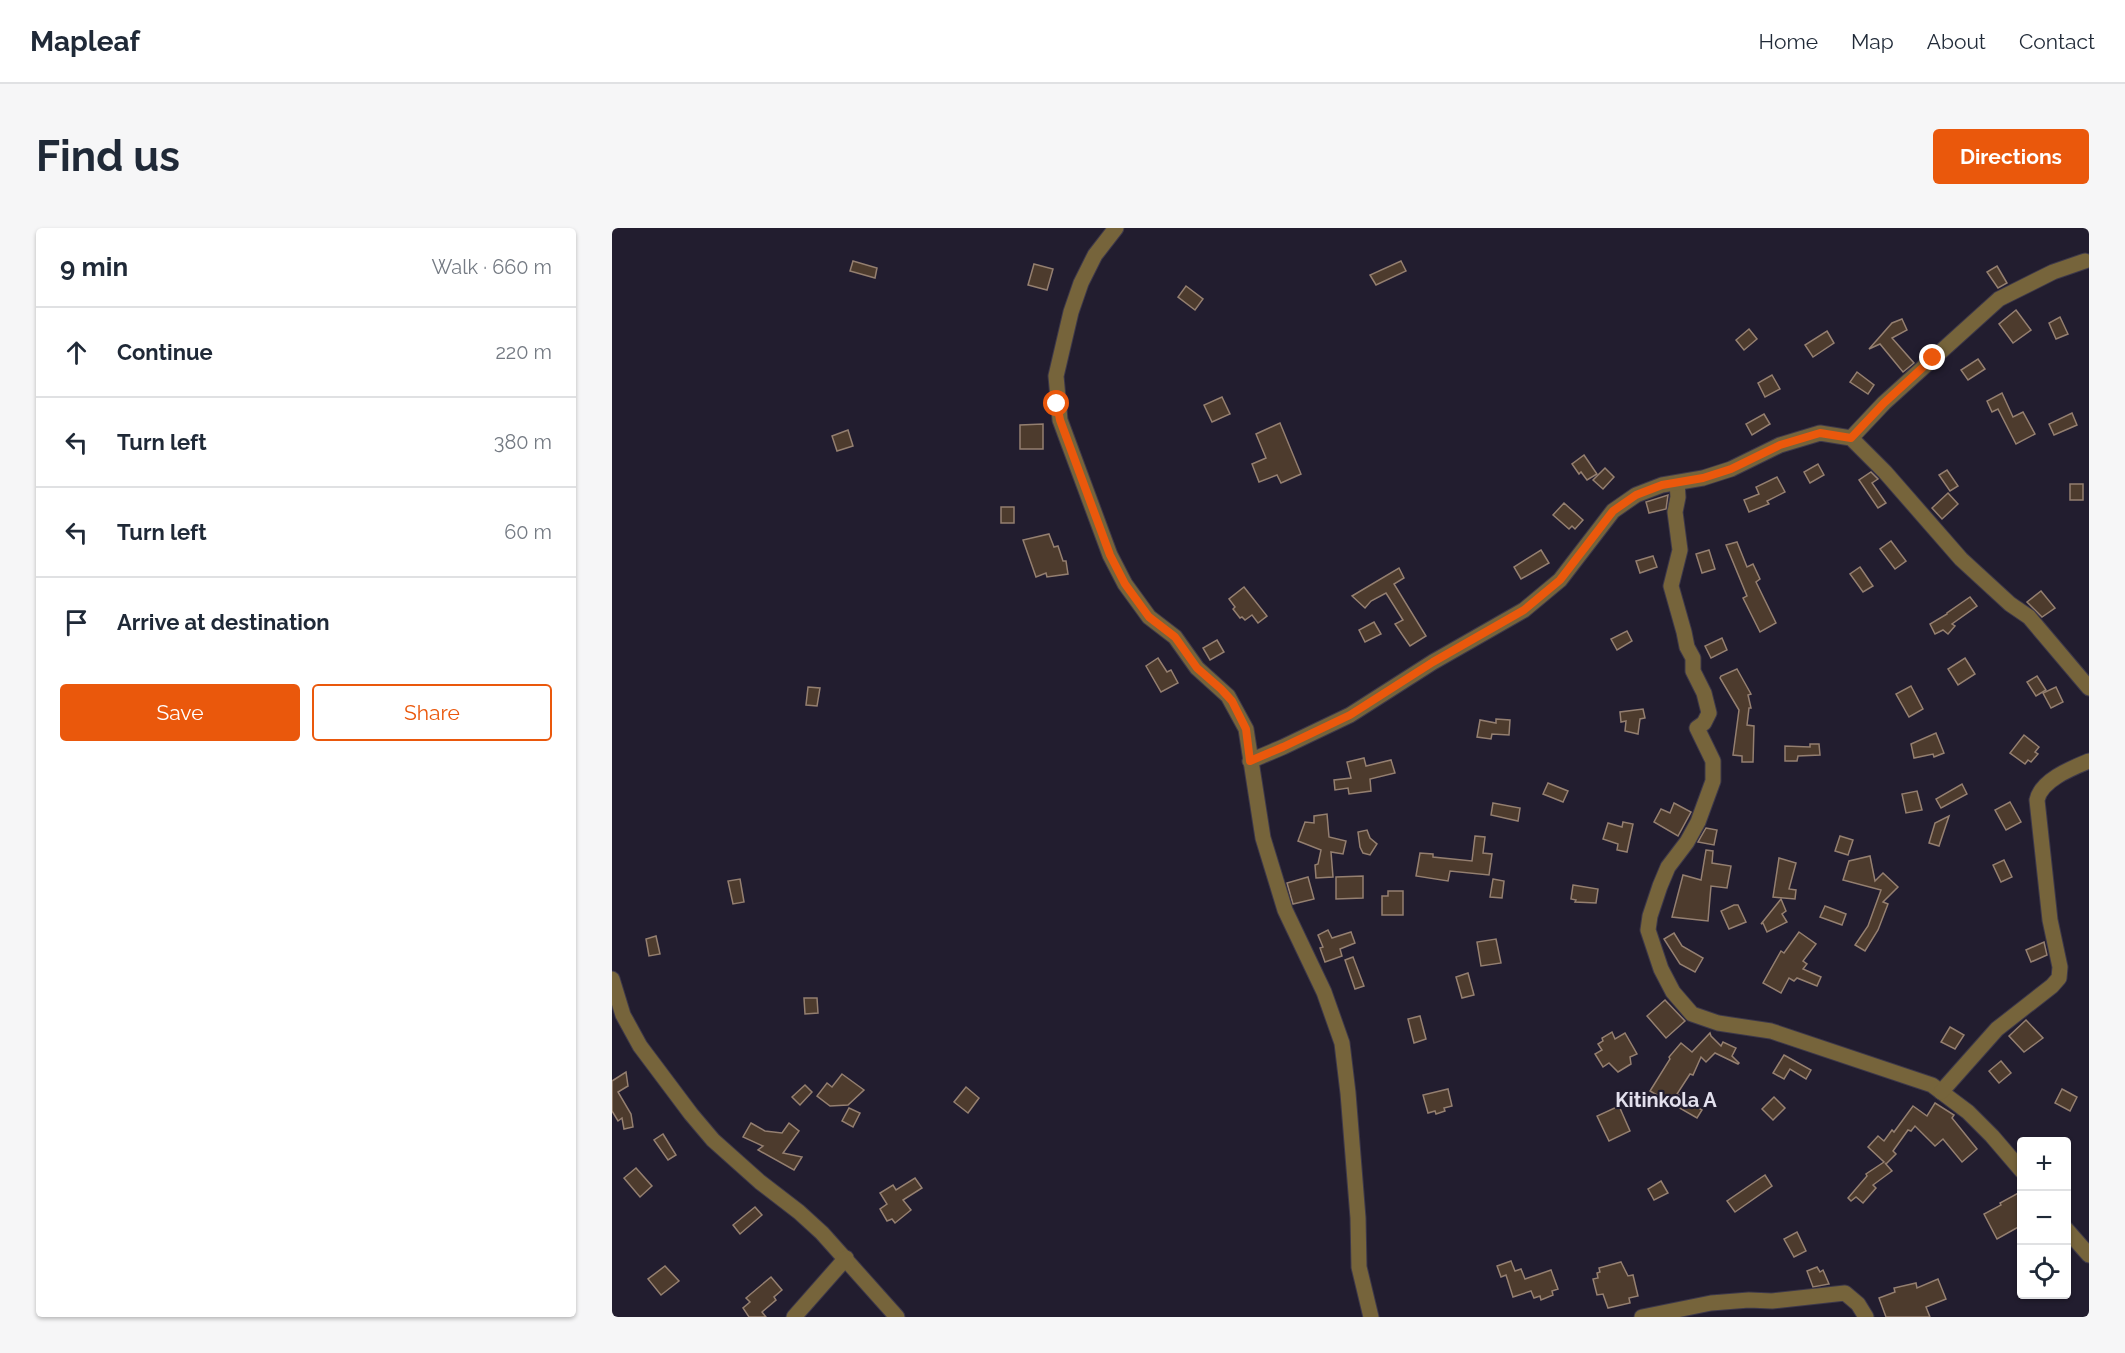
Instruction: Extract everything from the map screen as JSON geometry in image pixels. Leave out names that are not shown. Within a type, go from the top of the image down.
[{"type":"street","points":[[1116,228],[1095,255],[1081,283],[1071,312],[1056,376],[1060,420],[1110,555],[1125,584],[1149,617],[1175,637],[1197,668],[1232,701],[1246,729],[1263,838],[1286,910],[1324,992],[1342,1043],[1358,1218],[1359,1267],[1371,1317]]},
{"type":"street","points":[[1851,438],[1884,403],[1999,299],[2053,272],[2085,261]]},
{"type":"street","points":[[1250,761],[1350,715],[1433,662],[1524,610],[1560,580],[1613,511],[1636,495],[1662,485],[1703,478],[1731,469],[1780,445],[1820,433],[1851,438],[1885,472],[1961,559],[2010,604],[2029,617],[2089,688]]},
{"type":"street","points":[[1677,483],[1678,497],[1675,512],[1680,550],[1671,586],[1686,647],[1693,658],[1693,671],[1704,693],[1709,713],[1704,723],[1697,728],[1711,756],[1714,771],[1713,781],[1698,822],[1687,842],[1668,867],[1650,916],[1648,930],[1661,969],[1673,992],[1692,1014],[1718,1023],[1771,1031],[1932,1085],[1968,1112],[2017,1165]]},
{"type":"street","points":[[1941,1092],[1997,1029],[2045,992],[2059,978],[2060,967],[2050,920],[2037,800],[2039,794],[2051,782],[2089,762]]},
{"type":"street","points":[[612,979],[623,1015],[640,1046],[691,1114],[714,1140],[760,1182],[799,1212],[846,1258],[897,1317]]},
{"type":"street","points":[[2071,1234],[2089,1255]]},
{"type":"street","points":[[794,1317],[846,1258]]},
{"type":"street","points":[[1642,1317],[1711,1303],[1772,1301],[1845,1293],[1858,1304],[1866,1317]]},
{"type":"building","points":[[853,261],[877,268],[875,278],[850,271]]},
{"type":"building","points":[[1401,261],[1406,271],[1376,285],[1370,275]]},
{"type":"building","points":[[1034,264],[1053,269],[1047,290],[1028,285]]},
{"type":"building","points":[[1997,266],[2007,283],[1998,288],[1987,272]]},
{"type":"building","points":[[1186,286],[1203,299],[1195,310],[1178,297]]},
{"type":"building","points":[[2016,310],[2031,330],[2013,343],[1999,324]]},
{"type":"building","points":[[2060,317],[2068,334],[2056,339],[2049,323]]},
{"type":"building","points":[[1902,319],[1907,330],[1892,338],[1914,363],[1903,372],[1880,344],[1869,349],[1892,323]]},
{"type":"building","points":[[1749,329],[1757,339],[1744,350],[1736,340]]},
{"type":"building","points":[[1827,331],[1834,343],[1813,357],[1805,345]]},
{"type":"building","points":[[1978,359],[1985,369],[1968,380],[1961,370]]},
{"type":"building","points":[[1857,372],[1874,385],[1868,394],[1850,382]]},
{"type":"building","points":[[1772,375],[1780,389],[1765,397],[1758,383]]},
{"type":"building","points":[[2002,393],[2013,417],[2023,412],[2035,434],[2016,444],[1998,409],[1992,412],[1987,401]]},
{"type":"building","points":[[1222,397],[1230,414],[1212,422],[1204,405]]},
{"type":"building","points":[[2072,413],[2077,425],[2054,435],[2049,424]]},
{"type":"building","points":[[1764,414],[1770,424],[1752,435],[1746,424]]},
{"type":"building","points":[[1280,423],[1301,474],[1281,483],[1277,475],[1259,482],[1252,464],[1266,458],[1256,434]]},
{"type":"building","points":[[1043,424],[1043,449],[1020,449],[1020,425]]},
{"type":"building","points":[[848,430],[853,446],[837,451],[832,436]]},
{"type":"building","points":[[1584,455],[1597,474],[1587,480],[1572,464]]},
{"type":"building","points":[[1818,464],[1824,475],[1810,483],[1804,472]]},
{"type":"building","points":[[1605,468],[1614,477],[1603,489],[1593,480]]},
{"type":"building","points":[[1947,470],[1958,486],[1950,491],[1939,475]]},
{"type":"building","points":[[1871,472],[1878,479],[1872,483],[1886,503],[1878,508],[1859,480]]},
{"type":"building","points":[[1777,477],[1785,492],[1767,501],[1769,504],[1749,512],[1744,500],[1759,494],[1756,487]]},
{"type":"building","points":[[2070,484],[2083,484],[2083,500],[2070,500]]},
{"type":"building","points":[[1948,493],[1958,504],[1942,519],[1932,508]]},
{"type":"building","points":[[1668,495],[1666,509],[1649,513],[1646,502]]},
{"type":"building","points":[[1564,503],[1583,520],[1575,529],[1572,526],[1569,529],[1553,515]]},
{"type":"building","points":[[1001,507],[1014,507],[1014,523],[1001,523]]},
{"type":"building","points":[[1049,534],[1054,547],[1058,546],[1063,561],[1066,561],[1068,574],[1047,577],[1046,573],[1036,577],[1023,540]]},
{"type":"building","points":[[1891,541],[1906,561],[1895,569],[1880,549]]},
{"type":"building","points":[[1737,542],[1747,567],[1753,564],[1760,579],[1756,582],[1776,623],[1760,632],[1743,598],[1747,596],[1726,545]]},
{"type":"building","points":[[1541,550],[1549,563],[1521,579],[1514,567]]},
{"type":"building","points":[[1709,550],[1715,569],[1702,573],[1696,554]]},
{"type":"building","points":[[1653,556],[1657,567],[1640,573],[1636,561]]},
{"type":"building","points":[[1860,567],[1873,586],[1863,592],[1850,574]]},
{"type":"building","points":[[1399,568],[1404,578],[1394,584],[1426,636],[1410,646],[1395,624],[1403,620],[1386,593],[1371,601],[1365,608],[1352,596]]},
{"type":"building","points":[[1244,587],[1267,616],[1258,623],[1252,615],[1245,620],[1240,618],[1229,599]]},
{"type":"building","points":[[2041,591],[2055,608],[2042,617],[2027,602]]},
{"type":"building","points":[[1970,597],[1977,606],[1952,624],[1955,626],[1948,634],[1943,630],[1935,634],[1930,624]]},
{"type":"building","points":[[1374,622],[1381,634],[1365,642],[1359,630]]},
{"type":"building","points":[[1627,631],[1632,641],[1617,650],[1611,639]]},
{"type":"building","points":[[1722,638],[1727,650],[1711,658],[1705,646]]},
{"type":"building","points":[[1217,640],[1224,652],[1210,660],[1203,648]]},
{"type":"building","points":[[1158,658],[1167,672],[1171,670],[1178,683],[1161,692],[1146,666]]},
{"type":"building","points":[[1965,658],[1975,674],[1958,685],[1948,669]]},
{"type":"building","points":[[1737,669],[1751,694],[1748,695],[1751,708],[1749,708],[1747,725],[1754,726],[1753,762],[1742,762],[1742,756],[1733,755],[1739,710],[1720,678]]},
{"type":"building","points":[[2037,676],[2046,690],[2036,696],[2027,682]]},
{"type":"building","points":[[1911,686],[1923,709],[1909,717],[1896,694]]},
{"type":"building","points":[[808,687],[820,688],[817,706],[806,705]]},
{"type":"building","points":[[2056,687],[2063,702],[2051,708],[2043,693]]},
{"type":"building","points":[[1643,709],[1645,718],[1640,719],[1638,734],[1625,731],[1626,721],[1621,722],[1620,712]]},
{"type":"building","points":[[1496,719],[1510,720],[1509,735],[1492,734],[1491,739],[1477,737],[1480,720],[1496,723]]},
{"type":"building","points":[[1936,733],[1944,753],[1934,757],[1933,754],[1914,758],[1911,744]]},
{"type":"building","points":[[2024,735],[2039,747],[2035,752],[2038,754],[2031,762],[2028,760],[2025,764],[2010,753]]},
{"type":"building","points":[[1810,744],[1819,744],[1820,755],[1798,756],[1797,761],[1785,761],[1785,746],[1810,747]]},
{"type":"building","points":[[1364,758],[1366,766],[1391,760],[1395,773],[1370,779],[1371,791],[1349,794],[1348,788],[1335,790],[1334,780],[1351,778],[1347,762]]},
{"type":"building","points":[[1548,783],[1568,791],[1563,802],[1543,794]]},
{"type":"building","points":[[1962,784],[1967,794],[1941,808],[1936,799]]},
{"type":"building","points":[[1917,791],[1922,810],[1906,813],[1902,794]]},
{"type":"building","points":[[2010,802],[2021,822],[2006,830],[1995,810]]},
{"type":"building","points":[[1493,803],[1520,808],[1518,821],[1491,815]]},
{"type":"building","points":[[1674,803],[1691,812],[1678,836],[1654,822],[1661,809],[1670,813]]},
{"type":"building","points":[[1327,814],[1329,837],[1346,841],[1343,854],[1331,852],[1333,877],[1316,878],[1315,865],[1318,864],[1321,850],[1298,841],[1305,822],[1314,823],[1314,816]]},
{"type":"building","points":[[1949,816],[1939,846],[1929,843],[1935,823]]},
{"type":"building","points":[[1623,822],[1633,824],[1627,852],[1617,850],[1618,844],[1603,839],[1608,823],[1622,827]]},
{"type":"building","points":[[1706,828],[1717,830],[1714,845],[1698,842]]},
{"type":"building","points":[[1367,830],[1370,838],[1377,844],[1370,855],[1363,853],[1358,832]]},
{"type":"building","points":[[1475,836],[1485,837],[1483,853],[1492,854],[1489,875],[1450,871],[1448,881],[1416,876],[1420,853],[1433,854],[1433,857],[1472,861]]},
{"type":"building","points":[[1840,836],[1853,840],[1848,855],[1835,851]]},
{"type":"building","points":[[1706,850],[1713,851],[1712,863],[1731,866],[1727,888],[1711,886],[1708,921],[1672,917],[1683,875],[1701,880]]},
{"type":"building","points":[[1870,856],[1875,881],[1883,873],[1898,887],[1883,902],[1888,904],[1878,930],[1865,951],[1855,945],[1868,926],[1881,890],[1843,880],[1849,861]]},
{"type":"building","points":[[1779,858],[1796,863],[1789,889],[1796,890],[1795,899],[1773,897]]},
{"type":"building","points":[[2004,860],[2012,877],[2001,882],[1993,865]]},
{"type":"building","points":[[1363,876],[1363,898],[1336,899],[1336,877]]},
{"type":"building","points":[[1308,877],[1314,899],[1293,904],[1287,883]]},
{"type":"building","points":[[740,879],[744,902],[733,904],[728,881]]},
{"type":"building","points":[[1493,879],[1504,881],[1502,898],[1490,897]]},
{"type":"building","points":[[1573,885],[1598,889],[1596,903],[1575,902],[1576,900],[1571,899]]},
{"type":"building","points":[[1388,891],[1403,891],[1403,915],[1382,915],[1382,896],[1388,896]]},
{"type":"building","points":[[1781,899],[1786,911],[1782,914],[1787,922],[1767,932],[1763,923],[1761,924]]},
{"type":"building","points":[[1738,905],[1746,922],[1729,929],[1721,911]]},
{"type":"building","points":[[1825,906],[1846,914],[1842,925],[1820,917]]},
{"type":"building","points":[[1328,930],[1332,938],[1351,932],[1355,943],[1340,949],[1342,956],[1325,962],[1320,948],[1323,947],[1318,935]]},
{"type":"building","points":[[1799,932],[1816,944],[1803,961],[1807,964],[1803,969],[1821,977],[1817,986],[1797,978],[1794,981],[1789,978],[1781,993],[1763,983],[1781,951],[1784,953]]},
{"type":"building","points":[[1674,933],[1682,946],[1703,958],[1695,972],[1680,964],[1664,939]]},
{"type":"building","points":[[656,936],[660,954],[649,956],[646,939]]},
{"type":"building","points":[[1496,939],[1501,963],[1481,966],[1477,942]]},
{"type":"building","points":[[2044,942],[2047,955],[2031,962],[2026,950]]},
{"type":"building","points":[[1353,957],[1364,986],[1355,989],[1345,960]]},
{"type":"building","points":[[1468,973],[1474,995],[1462,998],[1456,977]]},
{"type":"building","points":[[804,998],[817,998],[818,1013],[805,1014]]},
{"type":"building","points":[[1665,1000],[1685,1021],[1666,1038],[1647,1016]]},
{"type":"building","points":[[1420,1016],[1426,1039],[1414,1043],[1408,1019]]},
{"type":"building","points":[[2026,1020],[2043,1038],[2024,1052],[2009,1036]]},
{"type":"building","points":[[1950,1027],[1964,1035],[1955,1049],[1941,1042]]},
{"type":"building","points":[[1612,1032],[1615,1039],[1625,1033],[1637,1054],[1630,1057],[1631,1064],[1618,1072],[1609,1063],[1603,1067],[1595,1054],[1602,1050],[1598,1044],[1603,1041],[1602,1038]]},
{"type":"building","points":[[1710,1033],[1721,1046],[1723,1042],[1736,1048],[1732,1056],[1739,1063],[1715,1053],[1706,1062],[1701,1057],[1693,1075],[1690,1074],[1677,1094],[1702,1110],[1697,1118],[1650,1091],[1670,1059],[1669,1057],[1681,1043],[1692,1052]]},
{"type":"building","points":[[1784,1055],[1811,1070],[1806,1079],[1790,1069],[1784,1079],[1773,1073]]},
{"type":"building","points":[[2001,1061],[2011,1073],[1999,1083],[1989,1071]]},
{"type":"building","points":[[626,1072],[628,1086],[618,1092],[631,1114],[633,1127],[624,1129],[622,1118],[618,1121],[612,1111],[612,1081]]},
{"type":"building","points":[[842,1074],[864,1090],[848,1105],[830,1106],[817,1096],[827,1083],[832,1087]]},
{"type":"building","points":[[805,1085],[812,1092],[800,1105],[792,1097]]},
{"type":"building","points":[[966,1087],[979,1098],[968,1113],[954,1102]]},
{"type":"building","points":[[1448,1089],[1452,1106],[1436,1114],[1435,1111],[1428,1113],[1423,1095]]},
{"type":"building","points":[[2062,1089],[2077,1097],[2070,1111],[2055,1103]]},
{"type":"building","points":[[1774,1097],[1785,1108],[1773,1120],[1762,1109]]},
{"type":"building","points":[[1935,1103],[1954,1115],[1952,1118],[1977,1149],[1962,1162],[1943,1139],[1935,1146],[1915,1126],[1911,1131],[1908,1130],[1893,1151],[1896,1154],[1885,1163],[1892,1171],[1873,1185],[1876,1188],[1863,1203],[1856,1197],[1851,1201],[1848,1198],[1867,1176],[1866,1174],[1884,1162],[1868,1147],[1878,1136],[1884,1141],[1892,1130],[1894,1132],[1913,1106],[1927,1116]]},
{"type":"building","points":[[1619,1106],[1630,1131],[1609,1141],[1597,1116]]},
{"type":"building","points":[[849,1108],[860,1113],[853,1127],[842,1121]]},
{"type":"building","points":[[751,1123],[765,1131],[782,1133],[789,1123],[799,1131],[783,1153],[802,1157],[794,1170],[758,1150],[763,1146],[743,1137]]},
{"type":"building","points":[[663,1134],[676,1155],[668,1160],[654,1140]]},
{"type":"building","points":[[636,1168],[652,1186],[640,1197],[624,1178]]},
{"type":"building","points":[[1765,1175],[1772,1186],[1735,1212],[1727,1201]]},
{"type":"building","points":[[915,1178],[922,1188],[903,1200],[911,1210],[895,1223],[892,1219],[887,1221],[880,1209],[887,1204],[880,1193],[893,1185],[896,1190]]},
{"type":"building","points":[[1661,1181],[1668,1193],[1654,1200],[1648,1189]]},
{"type":"building","points":[[2017,1194],[2017,1228],[1997,1239],[1984,1214],[2001,1205],[2000,1203]]},
{"type":"building","points":[[755,1207],[762,1215],[740,1234],[733,1225]]},
{"type":"building","points":[[1797,1232],[1806,1251],[1794,1257],[1784,1239]]},
{"type":"building","points":[[1511,1261],[1515,1271],[1521,1269],[1525,1279],[1551,1270],[1558,1289],[1552,1291],[1553,1295],[1541,1300],[1540,1296],[1534,1298],[1531,1291],[1513,1297],[1506,1275],[1501,1277],[1497,1266]]},
{"type":"building","points":[[1621,1262],[1628,1276],[1633,1275],[1638,1296],[1629,1298],[1630,1303],[1608,1308],[1603,1294],[1597,1295],[1593,1279],[1598,1278],[1599,1268]]},
{"type":"building","points":[[665,1266],[679,1281],[661,1295],[648,1279]]},
{"type":"building","points":[[1817,1267],[1820,1272],[1823,1270],[1829,1284],[1813,1287],[1807,1271]]},
{"type":"building","points":[[771,1277],[782,1290],[774,1297],[776,1300],[762,1312],[766,1317],[749,1317],[743,1308],[750,1302],[746,1298]]},
{"type":"building","points":[[1938,1279],[1946,1299],[1926,1307],[1930,1317],[1886,1317],[1879,1298],[1895,1292],[1894,1288],[1916,1283],[1917,1288]]},
{"type":"district","name":"Kitinkola A","points":[[1666,1100]]},
{"type":"route","points":[[1057,404],[1060,420],[1110,555],[1125,584],[1149,617],[1175,637],[1197,668],[1232,701],[1246,729],[1250,761],[1350,715],[1433,662],[1524,610],[1560,580],[1613,511],[1636,495],[1662,485],[1703,478],[1731,469],[1780,445],[1820,433],[1851,438],[1884,403],[1933,358]]}]
